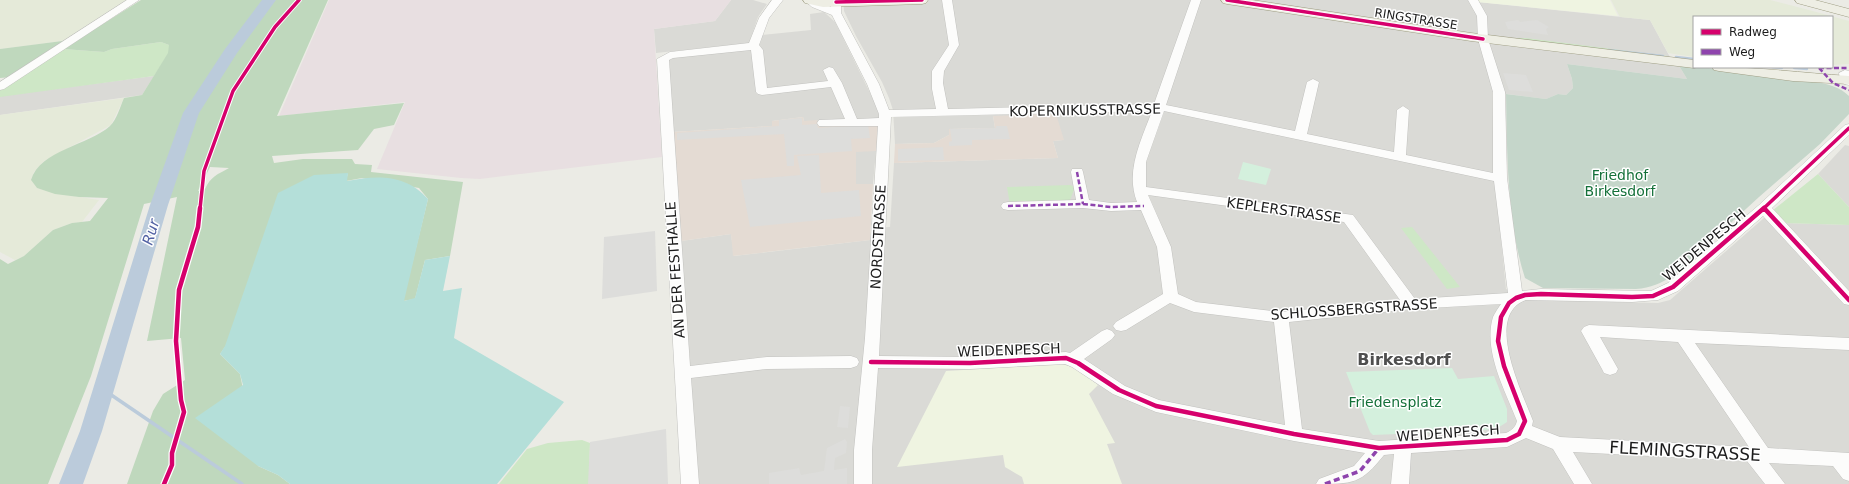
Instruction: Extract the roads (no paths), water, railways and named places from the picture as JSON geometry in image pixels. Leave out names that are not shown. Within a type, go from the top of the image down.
[{"type":"main road","points":[[809,0],[836,5],[922,0]]},
{"type":"main road","name":"RINGSTRASSE","points":[[1227,0],[1483,39],[1693,64]]},
{"type":"main road","points":[[1801,0],[1849,13]]},
{"type":"main road","points":[[1824,0],[1849,6]]},
{"type":"main road","points":[[1727,68],[1799,77],[1848,77]]},
{"type":"main road","points":[[1738,68],[1848,77]]},
{"type":"street","points":[[0,87],[134,0]]},
{"type":"street","points":[[778,0],[771,7],[764,18],[754,45],[757,50],[762,92],[767,93],[836,83]]},
{"type":"street","points":[[943,113],[936,74],[940,64],[953,52],[954,45],[947,0]]},
{"type":"street","points":[[1121,326],[1155,304],[1171,296],[1165,249],[1157,228],[1144,206],[1138,181],[1140,162],[1196,0]]},
{"type":"street","points":[[1473,0],[1482,16],[1483,39],[1499,92],[1500,178],[1516,298],[1509,303],[1501,317],[1498,340],[1504,366],[1523,412],[1525,421],[1523,430]]},
{"type":"street","name":"NORDSTRASSE","points":[[836,5],[873,84],[885,118],[871,362],[863,450],[863,484]]},
{"type":"street","name":"AN DER FESTHALLE","points":[[690,484],[666,128],[663,59],[666,56],[746,48],[754,45]]},
{"type":"street","points":[[830,70],[852,122]]},
{"type":"street","points":[[1300,136],[1313,82]]},
{"type":"street","name":"KOPERNIKUSSTRASSE","points":[[822,123],[852,122],[943,113],[1160,107],[1500,178]]},
{"type":"street","points":[[1400,157],[1402,110]]},
{"type":"street","name":"WEIDENPESCH","points":[[1516,298],[1525,295],[1541,294],[1632,297],[1653,296],[1664,293],[1673,288],[1764,208],[1849,128]]},
{"type":"street","points":[[1077,172],[1083,204]]},
{"type":"street","name":"KEPLERSTRASSE","points":[[1139,190],[1348,218],[1411,304]]},
{"type":"street","points":[[1008,206],[1083,204],[1111,207],[1144,206]]},
{"type":"street","points":[[1764,208],[1847,296]]},
{"type":"street","name":"SCHLOSSBERGSTRASSE","points":[[1171,296],[1178,301],[1194,307],[1281,317],[1411,304],[1516,298]]},
{"type":"street","points":[[1281,317],[1294,434]]},
{"type":"street","points":[[1610,369],[1589,331],[1683,337],[1849,344]]},
{"type":"street","name":"WEIDENPESCH","points":[[1072,360],[1107,335]]},
{"type":"street","points":[[1683,337],[1776,484]]},
{"type":"street","name":"WEIDENPESCH","points":[[871,362],[970,363],[1055,357],[1072,360],[1120,390],[1156,406],[1294,434],[1379,448],[1507,440],[1517,436],[1523,430]]},
{"type":"street","points":[[682,373],[761,363],[851,362]]},
{"type":"street","name":"FLEMINGSTRASSE","points":[[1523,430],[1559,444],[1844,460]]},
{"type":"street","points":[[1559,444],[1583,484]]},
{"type":"street","points":[[1400,484],[1403,447]]},
{"type":"street","points":[[1325,484],[1360,471],[1379,448]]},
{"type":"street","points":[[1844,460],[1849,474]]},
{"type":"waterway","name":"Rur","points":[[71,484],[91,431],[159,205],[191,113],[230,52],[269,0]]},
{"type":"waterway","points":[[1608,50],[1663,56]]},
{"type":"waterway","points":[[1676,57],[1693,59]]},
{"type":"waterway","points":[[1794,68],[1807,69]]},
{"type":"waterway","points":[[104,390],[242,484]]},
{"type":"district","name":"Birkesdorf","points":[[1404,359]]},
{"type":"park label","name":"Friedhof Birkesdorf","points":[[1620,184]]},
{"type":"park label","name":"Friedensplatz","points":[[1395,402]]}]
